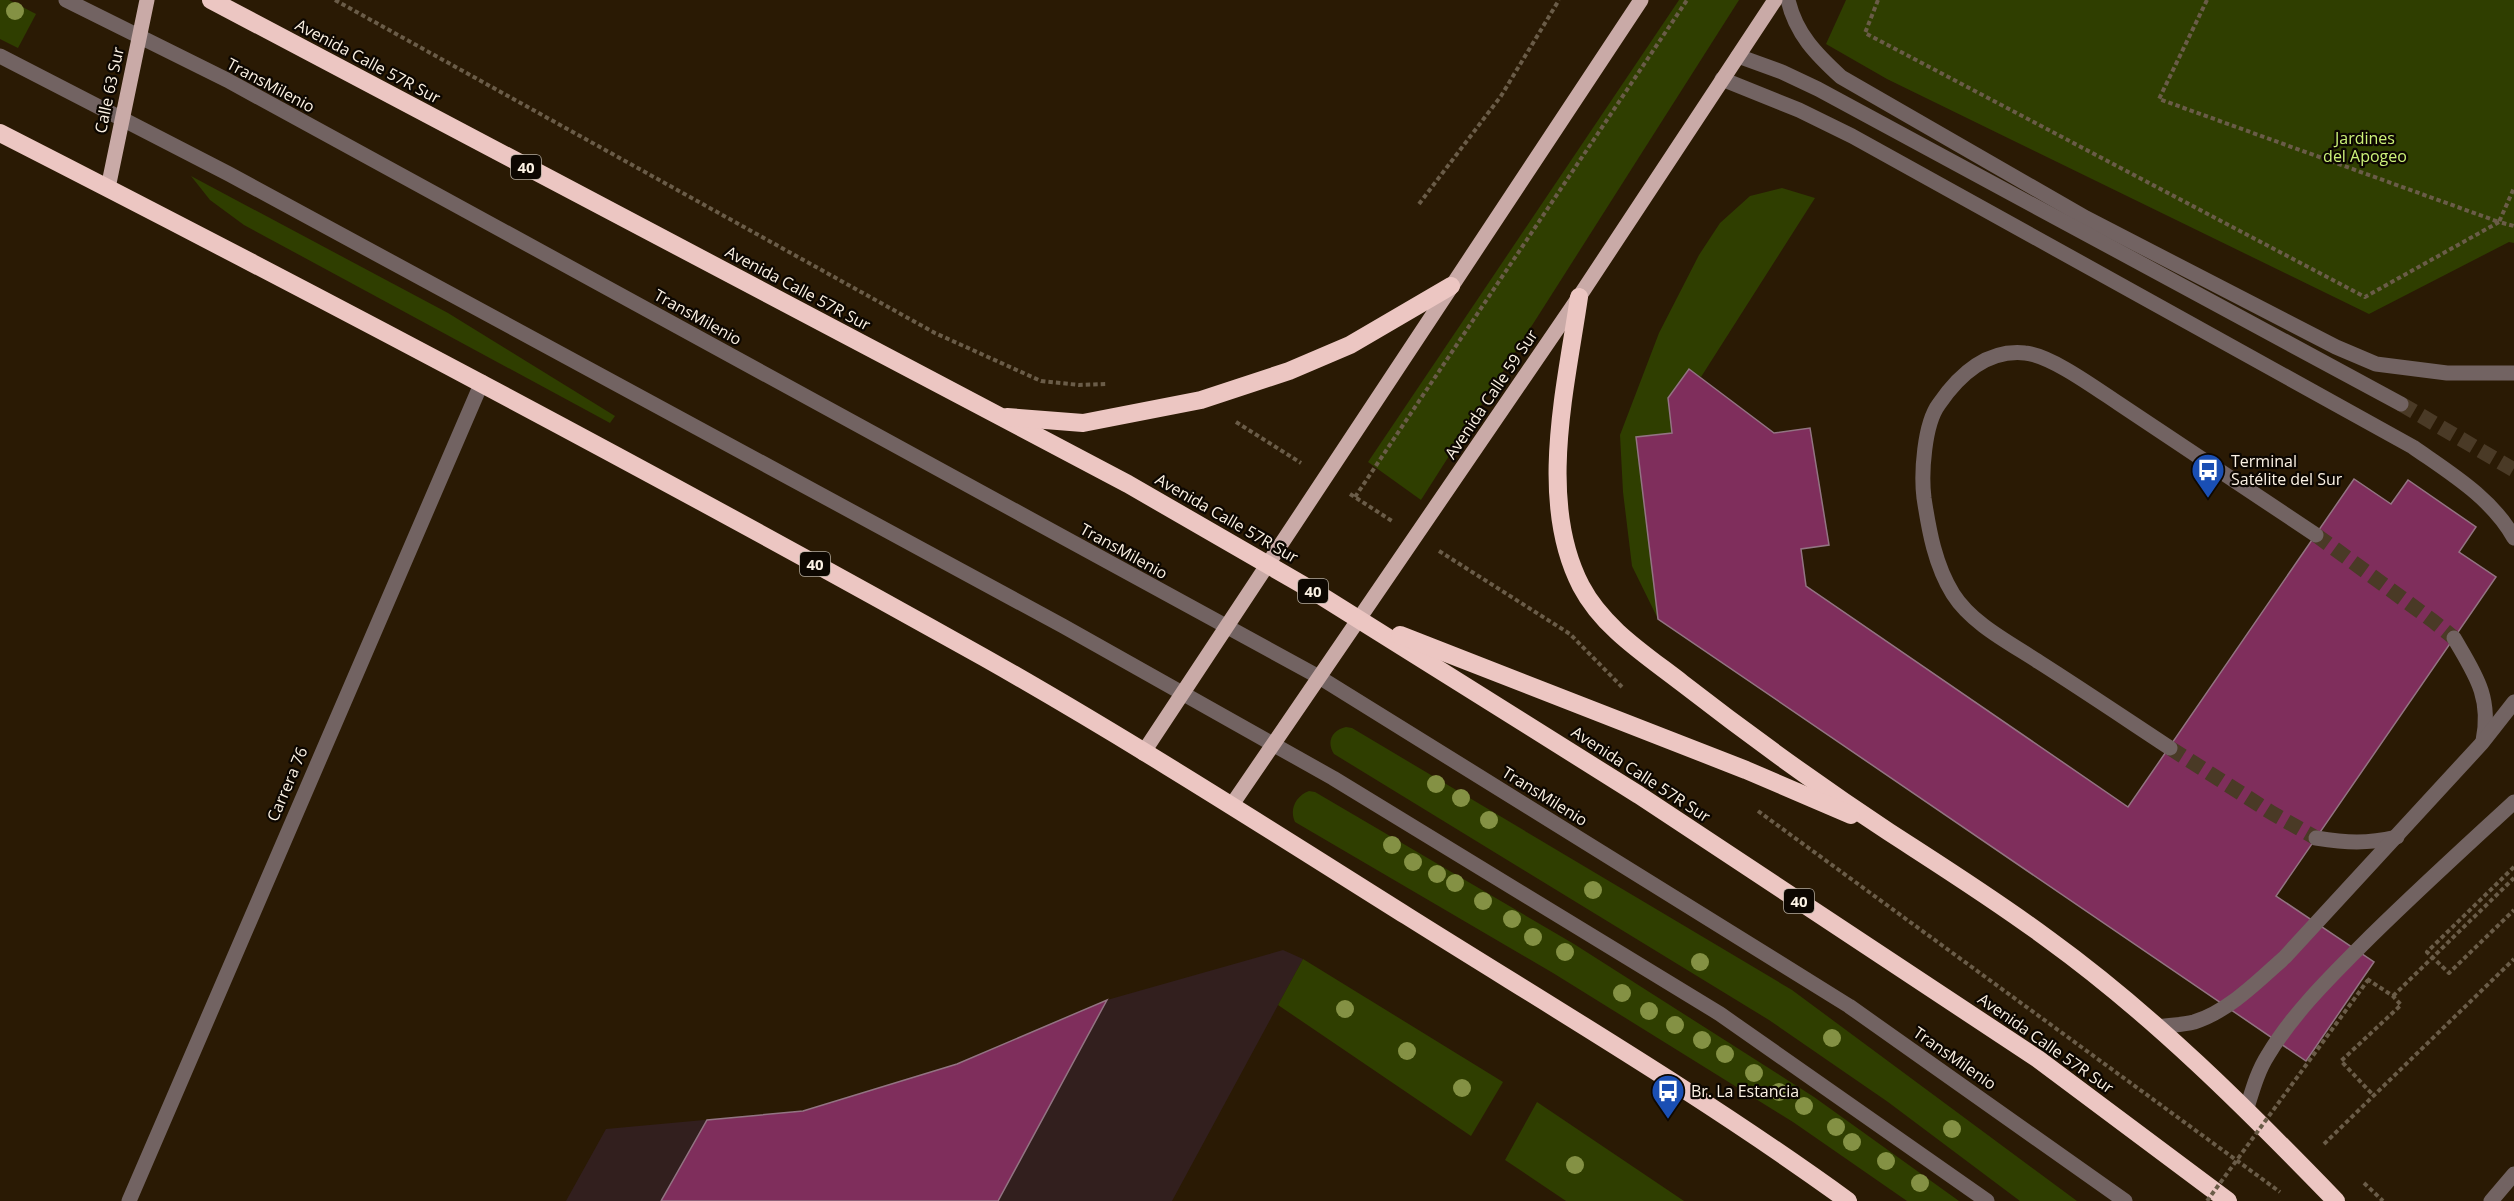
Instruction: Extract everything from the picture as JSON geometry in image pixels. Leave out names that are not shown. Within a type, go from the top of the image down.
[{"type":"highway","name":"Avenida Calle 57R Sur","points":[[214,1],[1128,484],[1268,564],[1639,795],[2038,1059],[2228,1201]]},
{"type":"highway","name":"40","points":[[0,133],[482,382],[988,660],[1231,806],[1672,1082],[1782,1153],[1848,1201]]},
{"type":"highway","points":[[999,416],[1083,423],[1202,400],[1289,371],[1350,345],[1451,286]]},
{"type":"highway","points":[[1579,297],[1558,442],[1558,498],[1569,554],[1581,586],[1600,615],[1630,642],[1742,729],[1888,831],[1966,881],[2049,939],[2102,980],[2157,1027],[2246,1111],[2336,1201]]},
{"type":"highway","points":[[1359,619],[1736,766],[1888,831]]},
{"type":"main road","name":"Calle 63 Sur","points":[[108,188],[147,0]]},
{"type":"main road","points":[[1143,753],[1641,0]]},
{"type":"main road","name":"Avenida Calle 59 Sur","points":[[1231,806],[1579,297],[1775,0]]},
{"type":"street","name":"TransMilenio","points":[[66,0],[227,80],[1319,677],[1849,1006],[2125,1201]]},
{"type":"street","points":[[1788,0],[1797,28],[1811,49],[1841,77],[2086,218],[2336,347],[2376,364],[2446,373],[2514,373]]},
{"type":"street","points":[[0,56],[291,208],[1052,620],[1343,784],[1720,1014],[1987,1201]]},
{"type":"street","points":[[1738,56],[1782,72],[1818,89],[2401,404]]},
{"type":"street","points":[[1722,79],[1799,110],[1852,136],[2414,447],[2474,490],[2508,526],[2514,538]]},
{"type":"street","points":[[2170,748],[1970,614],[1953,594],[1938,565],[1928,525],[1922,483],[1926,442],[1937,406],[1963,374],[1993,355],[2026,352],[2058,365],[2316,535]]},
{"type":"street","name":"Carrera 76","points":[[129,1201],[482,382]]},
{"type":"street","points":[[2454,638],[2480,681],[2486,710],[2482,743]]},
{"type":"street","points":[[2157,1027],[2192,1023],[2215,1013],[2285,957],[2482,743],[2514,702]]},
{"type":"street","points":[[2246,1111],[2255,1082],[2268,1055],[2297,1014],[2328,978],[2388,918],[2514,802]]},
{"type":"street","points":[[2316,838],[2350,844],[2397,837]]},
{"type":"street","points":[[2491,1201],[2514,1174]]},
{"type":"path","points":[[335,0],[935,333],[1041,381],[1079,385],[1114,384]]},
{"type":"path","points":[[1419,204],[1501,96],[1559,0]]},
{"type":"path","points":[[1355,498],[1687,0]]},
{"type":"path","points":[[1878,0],[1864,33],[2365,297],[2499,222],[2514,188]]},
{"type":"path","points":[[2207,0],[2159,99],[2514,226]]},
{"type":"path","points":[[1202,400],[1570,634]]},
{"type":"path","points":[[1749,805],[2283,1194]]},
{"type":"path","points":[[2514,867],[2427,952],[2449,973],[2514,910]]},
{"type":"path","points":[[2393,996],[2514,878]]},
{"type":"path","points":[[2324,1144],[2514,959]]},
{"type":"path","points":[[2363,977],[2393,996],[2401,1005],[2341,1061],[2374,1096]]},
{"type":"path","points":[[2207,1201],[2368,980]]},
{"type":"shaded area","points":[[1283,950],[1303,959],[1172,1201],[566,1201],[606,1129],[803,1111],[957,1064],[1107,1000]]},
{"type":"green space","points":[[0,0],[9,0],[36,14],[18,48],[0,39]]},
{"type":"green space","points":[[1679,0],[1739,0],[1421,500],[1368,462]]},
{"type":"green space","name":"Jardines del Apogeo","points":[[1846,0],[2514,0],[2514,243],[2509,242],[2369,314],[1887,79],[1826,44]]},
{"type":"green space","points":[[191,176],[448,313],[615,416],[610,423],[244,225],[210,200]]},
{"type":"green space","points":[[1782,188],[1815,198],[1701,377],[1689,369],[1668,397],[1672,433],[1636,437],[1658,619],[1632,566],[1623,492],[1620,435],[1659,333],[1699,255],[1720,223],[1750,196]]},
{"type":"green space","points":[[1346,727],[1352,728],[1792,990],[2077,1201],[2020,1201],[1888,1102],[1769,1020],[1334,754],[1331,745],[1332,737],[1337,731]]},
{"type":"green space","points":[[1309,791],[1315,792],[1574,944],[1814,1097],[1959,1201],[1907,1201],[1793,1122],[1553,973],[1295,822],[1293,808],[1300,796]]},
{"type":"green space","points":[[1303,959],[1503,1082],[1471,1136],[1278,1005]]},
{"type":"green space","points":[[1537,1102],[1684,1201],[1566,1201],[1505,1160]]},
{"type":"building","points":[[1689,369],[1774,433],[1810,428],[1829,545],[1801,549],[1806,586],[2128,807],[2354,479],[2391,504],[2408,480],[2476,527],[2459,552],[2496,577],[2276,896],[2374,962],[2306,1061],[1658,619],[1636,437],[1672,433],[1668,398]]},
{"type":"building","points":[[1107,1000],[998,1201],[661,1201],[707,1120],[803,1111],[957,1064]]},
{"type":"tunnel","points":[[2401,404],[2514,470]]},
{"type":"tunnel","points":[[2316,535],[2454,638]]},
{"type":"tunnel","points":[[2170,748],[2272,813],[2316,838]]},
{"type":"place","name":"Terminal Satélite del Sur","points":[[2208,499]]},
{"type":"place","name":"Br. La Estancia","points":[[1668,1120]]}]
